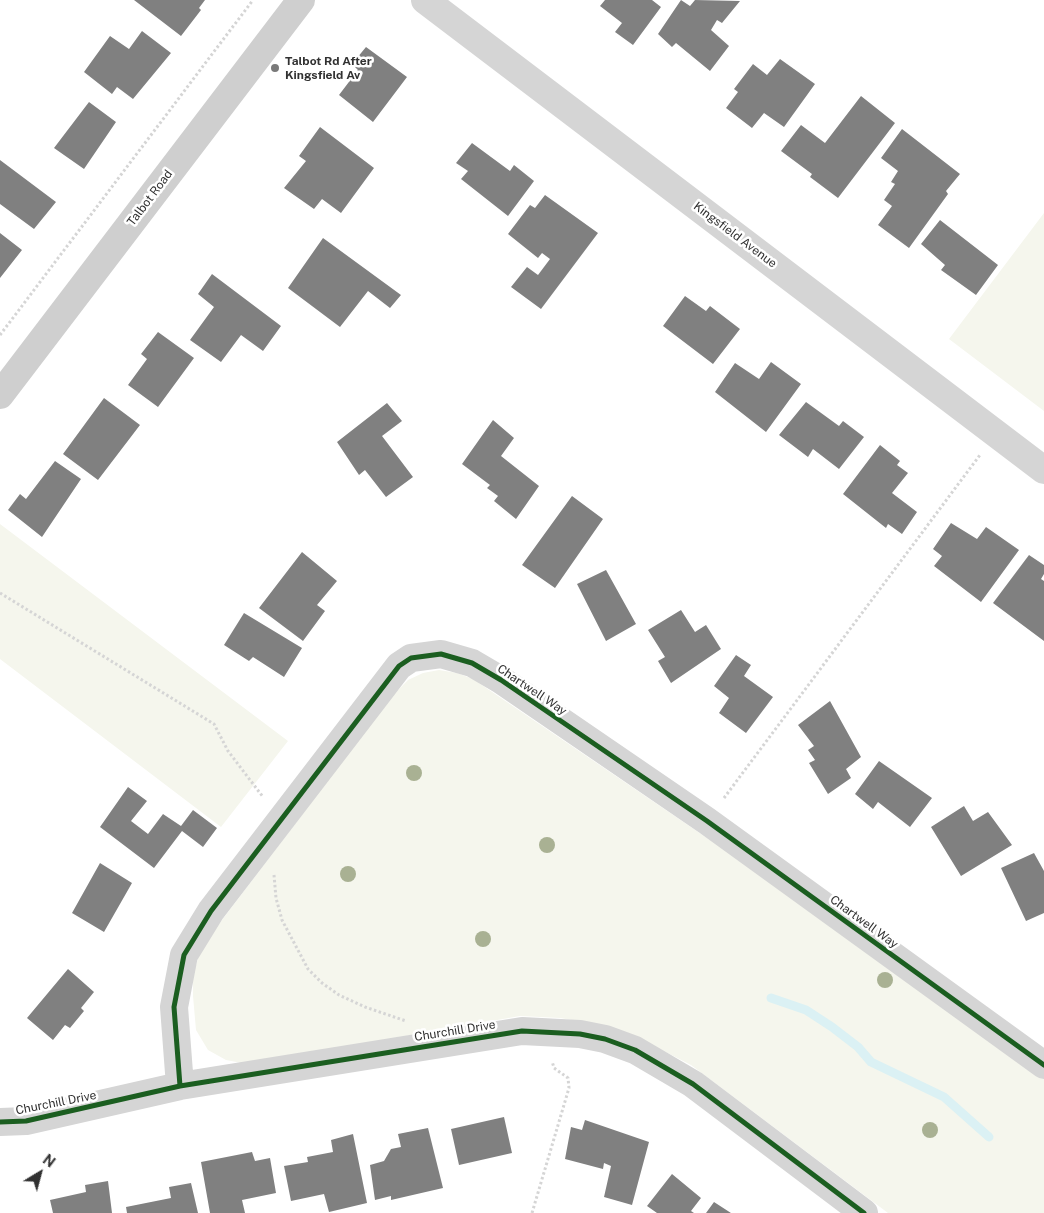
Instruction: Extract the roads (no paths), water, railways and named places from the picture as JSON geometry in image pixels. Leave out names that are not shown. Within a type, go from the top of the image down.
[{"type":"main road","name":"Talbot Road","points":[[0,395],[301,0]]},
{"type":"street","name":"Kingsfield Avenue","points":[[426,0],[1044,470]]},
{"type":"street","name":"Chartwell Way","points":[[180,1086],[174,1007],[184,954],[211,911],[399,666],[411,658],[441,654],[472,662],[501,680],[707,821],[1044,1065]]},
{"type":"street","name":"Churchill Drive","points":[[0,1122],[26,1121],[180,1086],[522,1030],[556,1032],[605,1039],[662,1064],[694,1084],[864,1213]]},
{"type":"waterway","points":[[771,998],[806,1010],[858,1047],[871,1062],[944,1097],[989,1137]]},
{"type":"place","name":"Talbot Rd After Kingsfield Av","points":[[275,68]]}]
